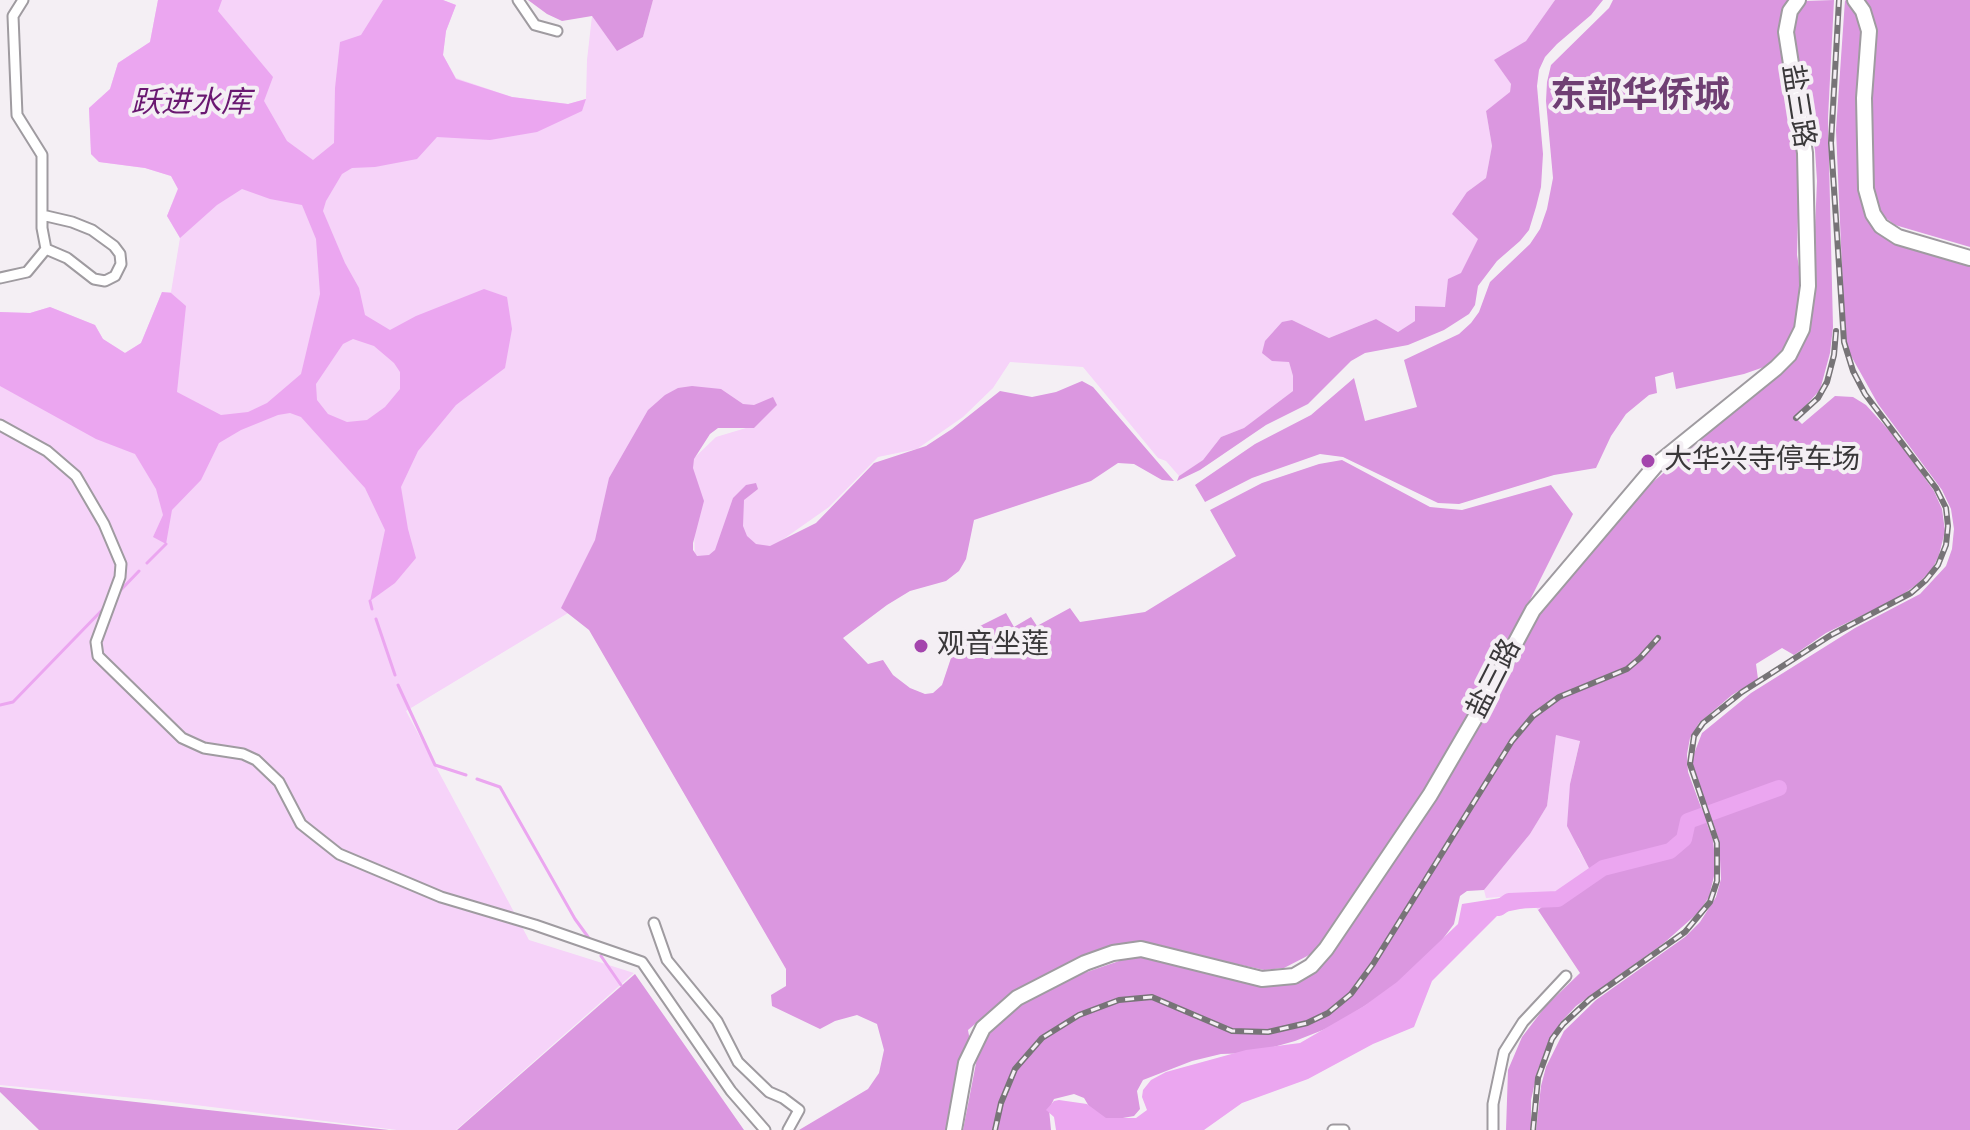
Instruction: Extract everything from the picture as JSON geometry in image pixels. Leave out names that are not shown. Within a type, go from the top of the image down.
[{"type":"main road","name":"盐三路","points":[[954,1130],[966,1063],[983,1028],[1017,998],[1085,963],[1113,953],[1141,949],[1262,979],[1294,976],[1311,966],[1326,949],[1430,795],[1533,610],[1656,465],[1789,355],[1802,329],[1808,286],[1805,153],[1786,32],[1790,11],[1798,0]]},
{"type":"main road","points":[[1855,0],[1863,11],[1869,31],[1864,127],[1866,189],[1870,207],[1877,220],[1892,234],[1970,258]]},
{"type":"street","points":[[0,278],[27,272],[46,249],[42,215],[42,155],[17,115],[13,16],[23,0]]},
{"type":"street","points":[[518,0],[535,25],[557,31]]},
{"type":"street","points":[[42,215],[92,230],[114,246],[120,254],[121,264],[115,276],[105,281],[94,279],[67,258],[46,249]]},
{"type":"street","points":[[0,425],[47,451],[76,476],[104,524],[121,564],[120,577],[98,633],[98,656],[182,738],[204,748],[243,754],[256,760],[279,782],[301,824],[339,854],[441,897],[642,962],[731,1091],[765,1130]]},
{"type":"street","points":[[654,923],[667,960],[717,1021],[738,1062],[769,1092],[799,1110],[788,1130]]},
{"type":"street","points":[[1493,1130],[1493,1104],[1504,1052],[1523,1022],[1566,976]]},
{"type":"street","points":[[1333,1130],[1344,1130]]},
{"type":"shaded area","points":[[158,0],[443,0],[456,5],[446,31],[443,55],[456,78],[512,97],[568,104],[586,99],[592,16],[617,50],[643,37],[653,0],[1555,0],[1526,41],[1495,60],[1511,84],[1510,93],[1486,111],[1492,146],[1486,178],[1467,192],[1479,239],[1446,307],[1398,332],[1376,319],[1329,338],[1292,320],[1289,362],[1293,391],[1244,428],[1221,437],[1203,460],[1179,476],[1166,461],[1158,458],[1083,367],[1010,362],[993,388],[963,417],[917,449],[878,457],[829,507],[768,550],[695,562],[692,460],[716,437],[746,428],[720,397],[578,607],[406,711],[529,940],[634,973],[456,1130],[397,1130],[155,1100],[0,1085],[0,312],[30,313],[50,307],[95,325],[103,339],[125,353],[141,343],[162,292],[171,292],[180,238],[167,216],[178,188],[171,176],[145,168],[99,162],[91,154],[89,108],[110,89],[118,63],[150,42]]},
{"type":"shaded area","points":[[528,0],[653,0],[643,37],[617,51],[592,16],[562,21]]},
{"type":"shaded area","points":[[1555,0],[1603,0],[1545,57],[1539,70],[1537,86],[1543,154],[1536,207],[1529,230],[1497,261],[1478,286],[1475,305],[1469,314],[1444,330],[1408,345],[1365,353],[1351,361],[1308,404],[1266,425],[1200,470],[1177,481],[1179,476],[1203,460],[1221,437],[1244,428],[1293,391],[1289,362],[1272,361],[1262,353],[1265,341],[1282,322],[1292,320],[1329,338],[1376,319],[1398,332],[1415,321],[1415,306],[1445,307],[1448,279],[1461,273],[1478,239],[1452,214],[1467,192],[1486,178],[1492,146],[1486,111],[1510,92],[1511,84],[1494,60],[1526,41]]},
{"type":"shaded area","points":[[1613,0],[1791,0],[1805,193],[1798,215],[1800,306],[1789,344],[1764,367],[1744,374],[1676,389],[1673,372],[1655,377],[1657,393],[1649,395],[1626,414],[1611,436],[1596,468],[1554,475],[1459,504],[1438,503],[1343,457],[1320,454],[1252,478],[1205,502],[1195,485],[1255,444],[1311,415],[1354,378],[1365,421],[1417,407],[1404,360],[1459,334],[1471,323],[1479,312],[1490,282],[1530,244],[1540,229],[1553,178],[1546,101],[1551,65],[1609,8]]},
{"type":"shaded area","points":[[1834,0],[1828,118],[1833,327],[1820,390],[1795,417],[1802,424],[1835,396],[1853,397],[1866,405],[1896,438],[1934,491],[1942,509],[1945,531],[1939,555],[1932,570],[1898,598],[1826,633],[1794,655],[1782,648],[1756,664],[1758,679],[1732,695],[1699,723],[1690,738],[1688,772],[1713,840],[1714,876],[1709,897],[1699,912],[1664,943],[1576,1006],[1560,1023],[1538,1069],[1531,1100],[1531,1130],[1506,1130],[1508,1070],[1522,1037],[1545,1007],[1580,973],[1538,910],[1590,870],[1567,826],[1570,784],[1580,741],[1556,735],[1547,806],[1530,834],[1484,890],[1467,891],[1460,896],[1454,924],[1433,952],[1390,990],[1333,1026],[1295,1041],[1252,1053],[1221,1054],[1192,1061],[1143,1080],[1137,1091],[1140,1109],[1134,1116],[1106,1121],[1090,1108],[1084,1098],[1074,1094],[1054,1099],[1049,1109],[1051,1130],[963,1130],[978,1053],[989,1032],[1024,1002],[1081,974],[1125,959],[1143,957],[1265,982],[1306,973],[1426,813],[1456,764],[1540,607],[1645,489],[1789,363],[1802,345],[1811,323],[1817,181],[1815,150],[1793,28],[1805,1]]},
{"type":"shaded area","points":[[1845,0],[1855,8],[1863,35],[1858,107],[1878,226],[1970,262],[1970,1130],[1536,1130],[1546,1067],[1564,1031],[1596,1000],[1685,937],[1700,922],[1716,897],[1721,879],[1719,840],[1694,773],[1692,759],[1702,733],[1751,693],[1855,628],[1920,594],[1946,566],[1952,549],[1954,529],[1951,509],[1942,490],[1878,404],[1850,354],[1845,337],[1836,130]]},
{"type":"shaded area","points":[[1864,0],[1970,0],[1970,247],[1895,225],[1882,215],[1875,204],[1871,189],[1869,132],[1873,20]]},
{"type":"shaded area","points":[[1082,381],[1093,387],[1174,481],[1162,480],[1134,464],[1118,463],[1091,481],[974,520],[966,559],[959,571],[946,581],[910,591],[843,638],[868,664],[883,660],[893,675],[910,688],[925,694],[933,693],[942,685],[958,637],[1006,613],[1014,627],[1031,617],[1037,626],[1070,608],[1080,622],[1145,612],[1236,556],[1210,510],[1262,483],[1319,464],[1342,460],[1430,507],[1462,510],[1551,485],[1573,514],[1479,702],[1433,783],[1329,938],[1315,952],[1284,968],[1264,970],[1146,944],[1119,945],[1093,952],[1006,998],[968,1030],[970,1041],[952,1130],[799,1130],[868,1089],[879,1073],[884,1050],[877,1024],[857,1015],[820,1029],[772,1006],[771,995],[786,986],[786,969],[589,630],[561,608],[595,540],[609,478],[648,410],[678,388],[721,389],[743,404],[754,405],[773,397],[777,405],[754,428],[718,428],[710,434],[694,459],[693,468],[704,501],[693,543],[697,556],[709,555],[715,550],[733,498],[746,485],[756,483],[758,489],[744,500],[743,526],[747,536],[756,544],[770,546],[816,523],[874,463],[926,446],[1000,391],[1032,397],[1056,392]]},
{"type":"shaded area","points":[[1556,735],[1580,740],[1570,784],[1578,849],[1591,870],[1538,910],[1526,895],[1486,898],[1484,890],[1530,834],[1547,806]]},
{"type":"shaded area","points":[[635,974],[744,1130],[457,1130]]},
{"type":"shaded area","points":[[0,1087],[389,1130],[39,1130],[0,1092]]},
{"type":"water","name":"跃进水库","points":[[158,0],[222,0],[218,11],[273,77],[264,101],[287,141],[313,160],[334,143],[340,42],[361,35],[383,0],[443,0],[456,5],[446,31],[443,55],[456,79],[512,97],[568,104],[586,99],[582,111],[537,132],[490,140],[437,137],[417,159],[352,168],[342,174],[326,201],[323,211],[359,288],[365,315],[390,330],[416,316],[484,289],[507,297],[512,329],[505,368],[456,405],[418,451],[401,487],[416,558],[395,583],[370,601],[385,530],[365,488],[301,417],[290,413],[278,415],[219,443],[201,480],[172,510],[166,544],[153,537],[163,515],[156,489],[135,454],[96,439],[0,386],[0,312],[30,313],[50,307],[95,325],[103,339],[125,353],[141,343],[162,292],[171,293],[186,306],[177,392],[221,415],[248,412],[267,403],[301,374],[320,294],[316,239],[302,205],[270,199],[242,189],[217,205],[180,238],[167,216],[178,189],[171,176],[145,168],[99,162],[91,154],[89,108],[110,89],[118,63],[150,42]],"holes":[[[353,339],[374,346],[400,372],[400,389],[385,407],[367,420],[347,422],[328,414],[317,400],[316,384],[343,344]]]},
{"type":"water","points":[[1507,897],[1530,907],[1500,913],[1432,981],[1414,1027],[1373,1044],[1308,1079],[1242,1103],[1204,1130],[1056,1130],[1054,1117],[1046,1110],[1059,1100],[1087,1104],[1106,1118],[1136,1118],[1147,1110],[1143,1090],[1151,1080],[1166,1072],[1246,1050],[1300,1043],[1364,1006],[1397,982],[1458,924],[1462,904]]},
{"type":"waterway","points":[[147,563],[166,544]]},
{"type":"waterway","points":[[117,594],[139,571]]},
{"type":"waterway","points":[[370,601],[372,609]]},
{"type":"waterway","points":[[0,705],[13,702],[107,605]]},
{"type":"waterway","points":[[376,619],[395,675]]},
{"type":"waterway","points":[[398,685],[435,765],[466,775]]},
{"type":"waterway","points":[[477,779],[500,787],[575,919],[591,941]]},
{"type":"waterway","points":[[1499,908],[1509,901],[1558,899],[1603,868],[1670,851],[1684,839],[1688,821],[1779,788]]},
{"type":"waterway","points":[[601,956],[621,985]]},
{"type":"railway","points":[[1533,1130],[1538,1078],[1552,1039],[1563,1024],[1590,999],[1685,932],[1710,902],[1717,881],[1717,843],[1690,764],[1694,736],[1703,723],[1742,692],[1831,635],[1911,593],[1938,565],[1946,545],[1946,508],[1936,488],[1865,394],[1853,371],[1844,342],[1831,143],[1839,0]]},
{"type":"railway","points":[[1796,418],[1818,398],[1827,382],[1836,331]]},
{"type":"railway","points":[[995,1130],[1001,1103],[1015,1069],[1042,1038],[1079,1015],[1119,1000],[1152,997],[1232,1031],[1268,1032],[1307,1023],[1328,1013],[1351,994],[1373,964],[1512,741],[1533,716],[1559,697],[1627,669],[1658,638]]},
{"type":"place","name":"大华兴寺停车场","points":[[1648,461]]},
{"type":"place","name":"观音坐莲","points":[[921,646]]},
{"type":"district","name":"东部华侨城","points":[[1640,98]]}]
